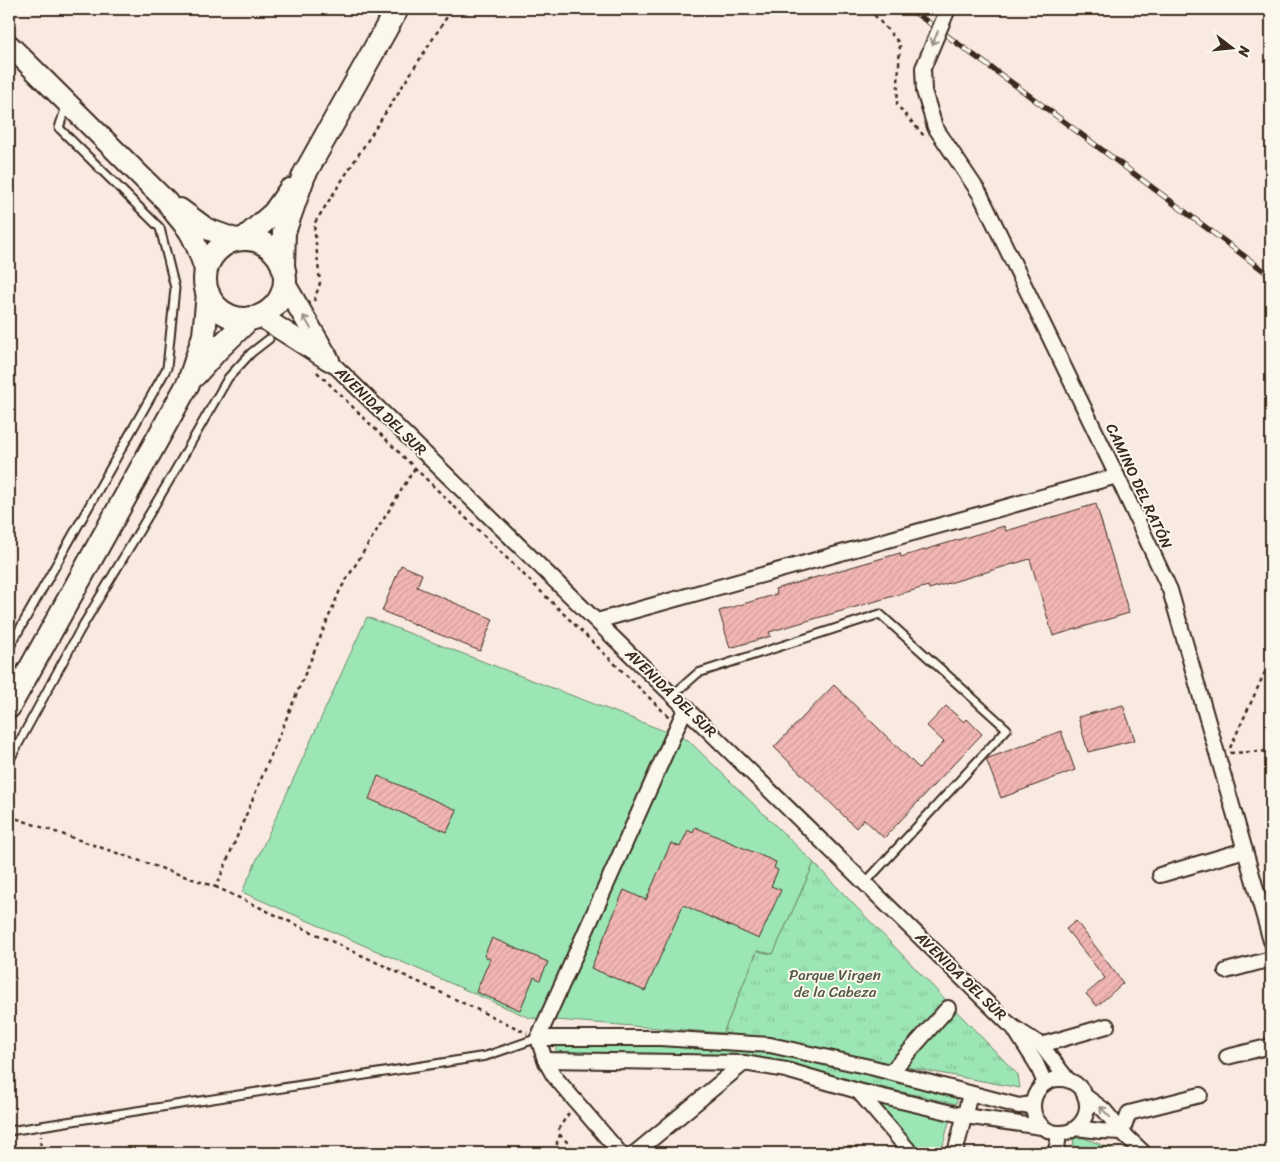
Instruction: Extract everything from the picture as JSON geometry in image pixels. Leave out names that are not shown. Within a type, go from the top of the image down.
[{"type":"main road","points":[[189,382],[218,349],[255,317],[269,310],[277,303],[282,294],[284,275],[284,232],[304,175],[397,9]]},
{"type":"main road","points":[[9,46],[167,202],[188,230],[197,246],[215,304],[225,313],[237,318],[255,317]]},
{"type":"main road","points":[[9,708],[189,382],[204,335],[210,261],[217,251],[227,243],[241,239],[274,213],[291,188],[304,175]]},
{"type":"main road","points":[[167,202],[207,229],[241,239],[257,241],[268,246],[277,255],[284,275]]},
{"type":"main road","name":"AVENIDA DEL SUR","points":[[284,275],[308,324],[320,364]]},
{"type":"main road","name":"AVENIDA DEL SUR","points":[[255,317],[320,364]]},
{"type":"street","name":"CAMINO DEL RATÓN","points":[[948,9],[923,68],[924,91],[935,127],[980,194],[1117,476],[1170,590],[1271,941]]},
{"type":"street","name":"AVENIDA DEL SUR","points":[[320,364],[686,707],[864,884],[1013,1027],[1041,1044],[1068,1080]]},
{"type":"street","points":[[597,622],[1117,476]]},
{"type":"street","points":[[620,1153],[554,1076],[545,1060],[538,1038],[686,707]]},
{"type":"street","points":[[1160,875],[1245,850]]},
{"type":"street","points":[[1226,971],[1271,959]]},
{"type":"street","points":[[891,1072],[948,1008]]},
{"type":"street","points":[[1041,1044],[1107,1026]]},
{"type":"street","name":"AVENIDA DEL SUR","points":[[1013,1027],[1036,1062],[1044,1083]]},
{"type":"street","points":[[538,1038],[660,1038],[770,1045],[891,1072],[1019,1106],[1032,1104]]},
{"type":"street","points":[[1227,1057],[1271,1046]]},
{"type":"street","points":[[545,1060],[744,1063],[786,1070],[858,1091],[965,1116],[1041,1127]]},
{"type":"street","points":[[635,1153],[744,1063]]},
{"type":"street","points":[[1057,1143],[1065,1134],[1077,1128],[1082,1122],[1087,1105],[1081,1089],[1068,1080],[1060,1079],[1044,1083],[1038,1089],[1032,1104],[1036,1120],[1041,1127],[1049,1132],[1057,1143],[1067,1153]]},
{"type":"street","points":[[858,1091],[911,1153]]},
{"type":"street","points":[[954,1153],[970,1094]]},
{"type":"street","points":[[1122,1132],[1129,1113],[1200,1095]]},
{"type":"street","points":[[1085,1096],[1104,1110],[1122,1132],[1144,1153]]},
{"type":"street","points":[[1077,1128],[1122,1132]]},
{"type":"lane","points":[[9,648],[167,368],[175,288],[160,228],[59,128],[67,103]]},
{"type":"lane","points":[[9,761],[78,632],[169,481],[228,378],[251,353],[269,339]]},
{"type":"lane","points":[[673,695],[698,673],[880,614],[1007,729],[864,884]]},
{"type":"lane","points":[[9,1131],[486,1056],[538,1038]]},
{"type":"path","points":[[308,324],[320,283],[314,224],[452,9]]},
{"type":"path","points":[[320,364],[415,468],[670,718]]},
{"type":"path","points":[[216,887],[340,590],[415,468]]},
{"type":"path","points":[[1271,670],[1265,672],[1228,753],[1271,751]]},
{"type":"path","points":[[9,816],[216,887],[538,1038]]},
{"type":"path","points":[[557,1153],[557,1142],[560,1135],[559,1128],[578,1103]]},
{"type":"path","points":[[40,1153],[41,1127]]},
{"type":"path","points":[[560,1135],[578,1153]]},
{"type":"green space","points":[[367,617],[688,740],[814,863],[773,954],[757,951],[723,1033],[530,1018],[242,892]]},
{"type":"green space","name":"Parque Virgen de la Cabeza","points":[[814,863],[1018,1075],[1020,1088],[723,1033],[757,951],[773,954]]},
{"type":"green space","points":[[556,1044],[638,1044],[757,1051],[807,1060],[958,1095],[956,1104],[764,1061],[691,1054],[556,1053]]},
{"type":"green space","points":[[875,1100],[950,1118],[941,1153],[920,1153]]},
{"type":"green space","points":[[1074,1138],[1084,1138],[1120,1153],[1082,1153],[1073,1145]]},
{"type":"building","points":[[1096,504],[1129,613],[1053,636],[1030,559],[929,589],[928,586],[769,632],[771,636],[730,648],[719,611],[777,594],[775,589],[900,553],[901,557],[1004,526],[1006,531]]},
{"type":"building","points":[[401,565],[422,574],[417,587],[493,619],[480,651],[382,611]]},
{"type":"building","points":[[834,685],[919,768],[944,742],[927,726],[946,706],[964,722],[967,719],[982,734],[884,838],[864,819],[856,828],[774,747]]},
{"type":"building","points":[[1123,705],[1135,740],[1088,752],[1078,717]]},
{"type":"building","points":[[1061,731],[1075,770],[1001,798],[986,759]]},
{"type":"building","points":[[378,776],[457,810],[447,832],[369,799]]},
{"type":"building","points":[[695,827],[776,862],[774,868],[778,870],[771,886],[781,890],[759,939],[683,905],[645,991],[591,968],[624,890],[646,900],[671,843],[680,847],[688,830],[693,833]]},
{"type":"building","points":[[1076,921],[1123,983],[1097,1006],[1086,994],[1105,978],[1066,929]]},
{"type":"building","points":[[492,938],[548,962],[540,980],[534,977],[520,1010],[476,992],[490,959],[484,956]]},
{"type":"railway","points":[[910,9],[1271,276]]}]
